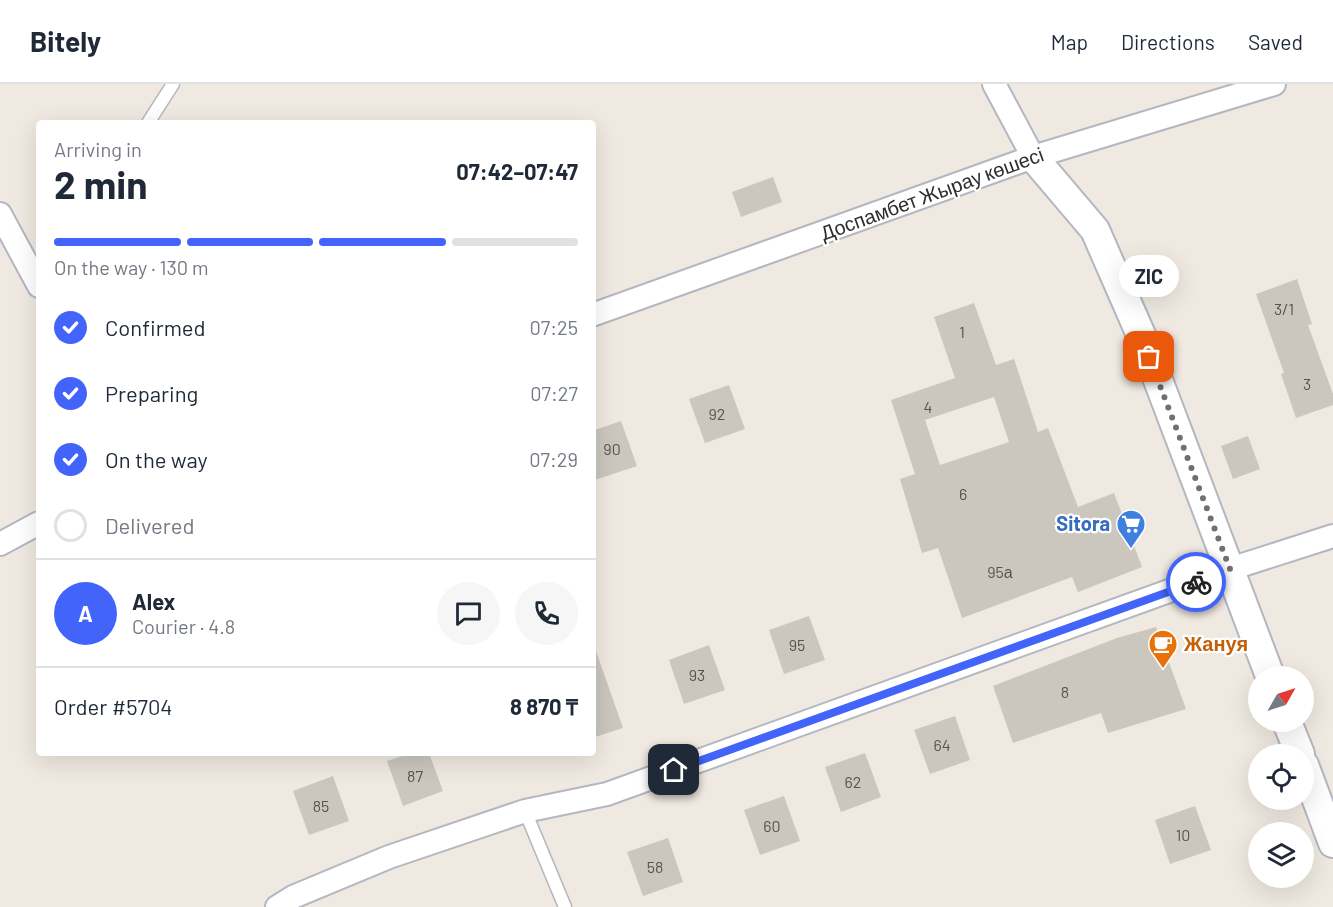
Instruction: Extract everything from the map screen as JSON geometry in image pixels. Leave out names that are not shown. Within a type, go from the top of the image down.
[{"type":"street","points":[[994,84],[1033,157],[1095,230],[1141,335],[1266,666]]},
{"type":"street","name":"Доспамбет Жырау көшесі","points":[[596,314],[1033,157],[1275,84]]},
{"type":"street","points":[[0,214],[36,275]]},
{"type":"street","points":[[0,544],[36,525]]},
{"type":"street","points":[[277,907],[292,897],[389,857],[525,811],[607,795],[1230,569],[1333,536]]},
{"type":"street","points":[[1314,792],[1333,843]]},
{"type":"lane","points":[[150,120],[173,84]]},
{"type":"lane","points":[[525,811],[565,907]]},
{"type":"building","points":[[773,177],[782,202],[741,217],[732,192]]},
{"type":"building","points":[[1297,279],[1312,324],[1308,325],[1333,394],[1333,405],[1296,418],[1281,374],[1284,373],[1256,294]]},
{"type":"building","points":[[974,303],[996,365],[1014,359],[1038,432],[1048,428],[1078,507],[1114,493],[1142,567],[1078,592],[1072,577],[962,618],[938,548],[922,553],[900,479],[915,474],[891,400],[955,378],[934,317]],"holes":[[[994,397],[1009,442],[940,465],[925,420]]]},
{"type":"building","points":[[729,385],[745,429],[705,443],[689,399]]},
{"type":"building","points":[[621,421],[637,466],[596,480],[596,430]]},
{"type":"building","points":[[1248,436],[1260,469],[1233,479],[1221,446]]},
{"type":"building","points":[[809,616],[825,660],[784,674],[769,630]]},
{"type":"building","points":[[1156,627],[1186,709],[1108,733],[1101,713],[1013,743],[993,686],[1117,638]]},
{"type":"building","points":[[709,645],[725,690],[684,704],[669,660]]},
{"type":"building","points":[[596,651],[623,728],[596,737]]},
{"type":"building","points":[[955,716],[970,760],[930,774],[914,730]]},
{"type":"building","points":[[865,753],[881,797],[841,812],[825,767]]},
{"type":"building","points":[[402,756],[430,756],[443,791],[403,806],[387,761]]},
{"type":"building","points":[[333,776],[349,821],[309,835],[293,791]]},
{"type":"building","points":[[784,796],[800,841],[760,855],[744,810]]},
{"type":"building","points":[[1195,806],[1211,850],[1170,864],[1155,820]]},
{"type":"building","points":[[668,838],[683,882],[643,896],[627,852]]},
{"type":"way so far","points":[[1149,357],[1230,569],[1196,582]]},
{"type":"place","name":"ZIC","points":[[1149,357]]},
{"type":"place","name":"Sitora","points":[[1131,550]]},
{"type":"place","name":"Жануя","points":[[1163,670]]},
{"type":"route","points":[[674,770],[1196,582]]}]
